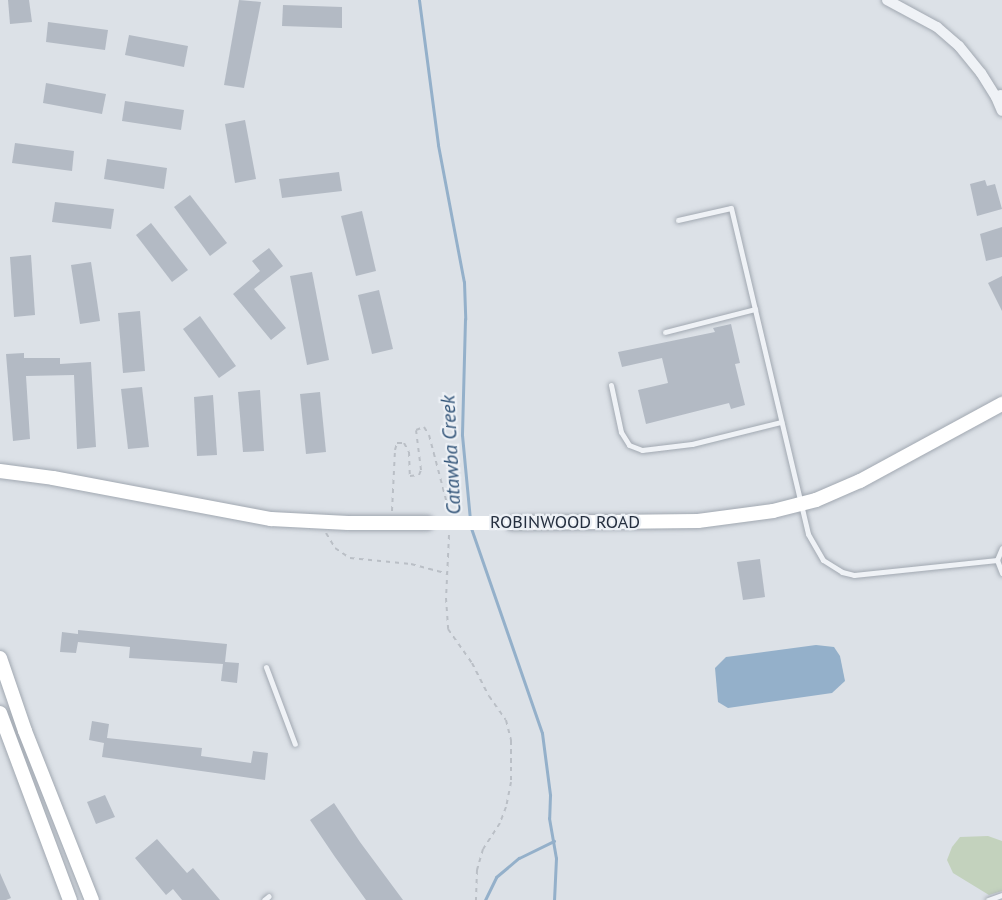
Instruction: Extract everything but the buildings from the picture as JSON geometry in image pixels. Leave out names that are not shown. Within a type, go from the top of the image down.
[{"type":"main road","name":"ROBINWOOD ROAD","points":[[0,471],[53,478],[235,513],[321,522],[698,521],[762,513],[801,504],[860,481],[1002,404]]},
{"type":"main road","points":[[0,658],[24,730],[92,900]]},
{"type":"main road","points":[[0,713],[70,900]]},
{"type":"street","points":[[887,0],[937,27],[959,46],[999,96],[1002,111]]},
{"type":"lane","points":[[678,220],[731,208],[808,534],[823,560],[842,572],[854,575],[997,562]]},
{"type":"lane","points":[[665,332],[755,309]]},
{"type":"lane","points":[[611,385],[621,432],[629,446],[642,450],[692,444],[781,422]]},
{"type":"lane","points":[[1002,548],[997,562],[1002,573]]},
{"type":"lane","points":[[266,667],[295,744]]},
{"type":"lane","points":[[988,900],[1002,896]]},
{"type":"path","points":[[391,523],[394,450],[399,442],[407,446],[410,476],[419,475],[421,470],[416,430],[420,427],[424,427],[429,435],[449,503],[449,515]]},
{"type":"path","points":[[321,522],[335,548],[350,558],[411,564],[448,574]]},
{"type":"path","points":[[449,526],[446,620],[448,629],[506,720],[511,740],[511,782],[506,807],[500,823],[483,849],[477,870],[476,900]]},
{"type":"green space","points":[[988,836],[1002,841],[1002,891],[989,895],[953,873],[947,860],[952,847],[960,837]]},
{"type":"water","points":[[816,645],[834,647],[840,656],[845,681],[832,693],[728,708],[718,702],[715,668],[726,657]]},
{"type":"waterway","name":"Catawba Creek","points":[[419,0],[438,145],[464,282],[462,435],[470,519]]},
{"type":"waterway","name":"Catawba Creek","points":[[471,528],[542,733],[550,795],[549,818],[556,858],[554,900]]},
{"type":"waterway","points":[[485,900],[496,877],[519,858],[554,841]]}]
